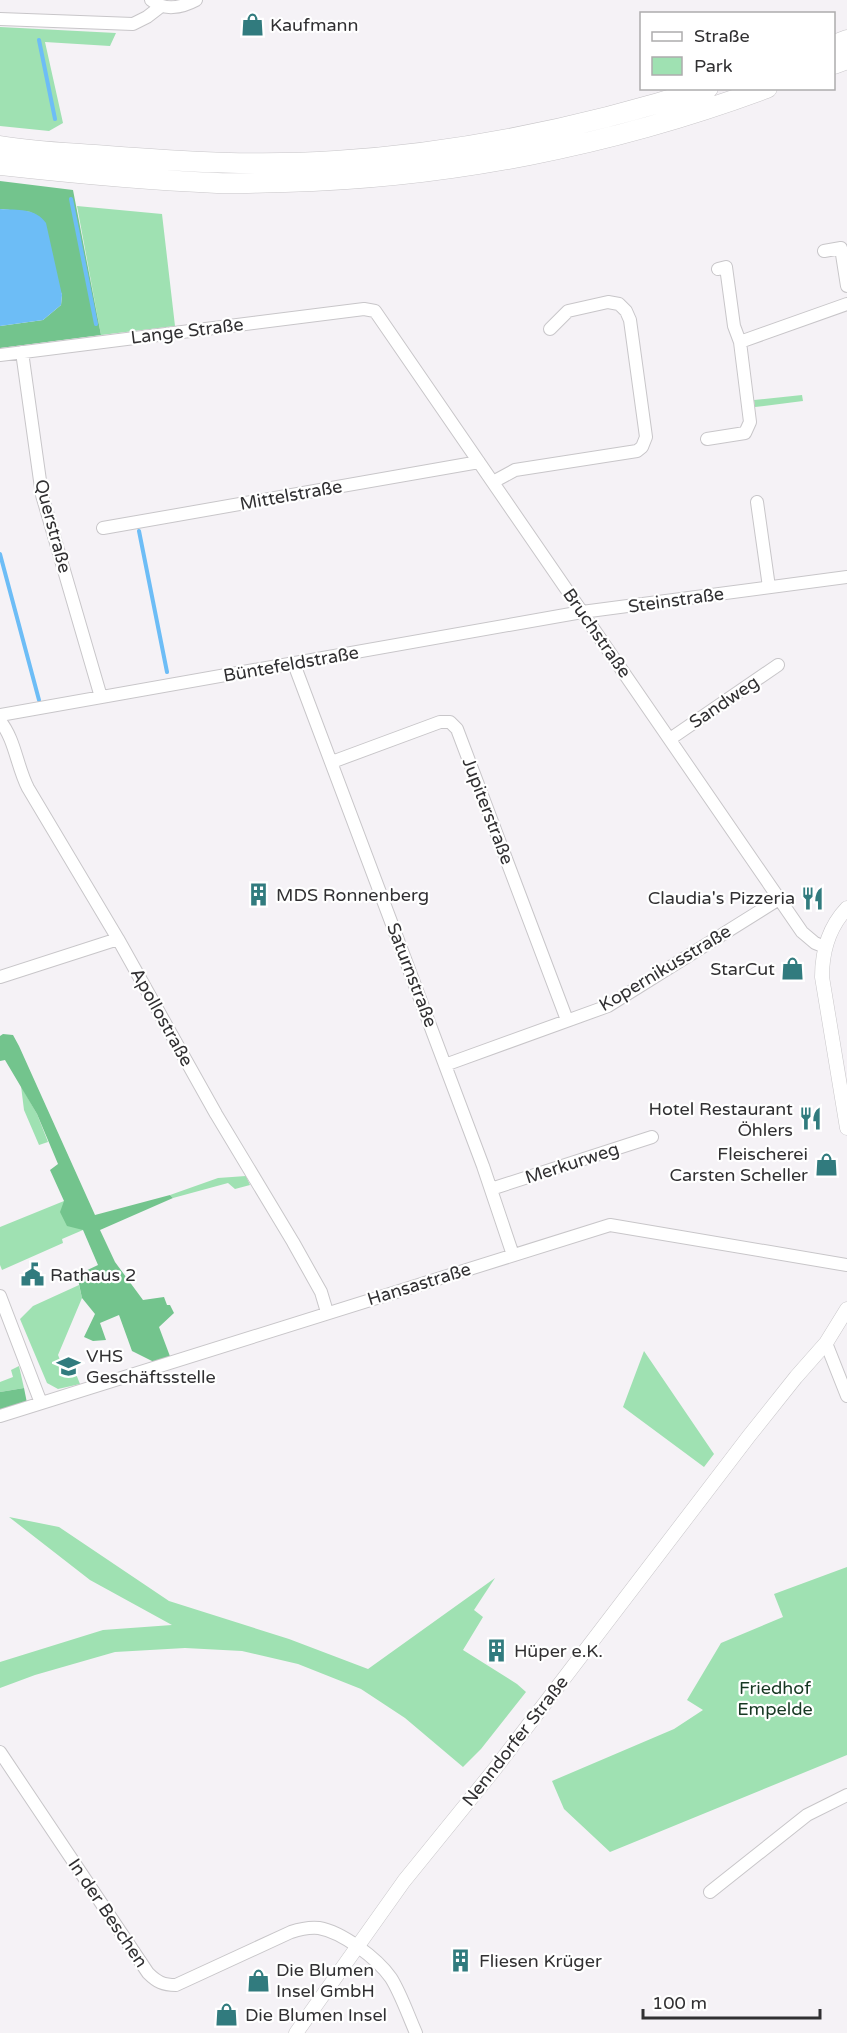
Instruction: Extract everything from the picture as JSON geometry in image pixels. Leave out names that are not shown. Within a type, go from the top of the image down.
[{"type":"highway","points":[[0,146],[174,161],[254,164],[334,162],[446,150],[515,138],[589,123],[647,108],[702,90]]},
{"type":"highway","points":[[0,165],[87,175],[218,183],[340,180],[447,168],[580,144],[652,126],[761,90]]},
{"type":"street","points":[[0,19],[134,24],[147,17],[155,3],[175,7],[196,0]]},
{"type":"street","points":[[824,251],[841,248],[847,286]]},
{"type":"street","points":[[707,439],[745,433],[750,422],[740,342],[734,326],[726,267],[718,269]]},
{"type":"street","points":[[494,482],[515,470],[637,451],[642,447],[646,437],[627,311],[619,304],[608,302],[567,311],[550,329]]},
{"type":"street","points":[[740,342],[847,304]]},
{"type":"street","name":"Lange Straße","points":[[0,355],[364,309],[375,311]]},
{"type":"street","name":"Bruchstraße","points":[[375,311],[802,933],[825,947]]},
{"type":"street","name":"Querstraße","points":[[22,352],[42,495],[101,697]]},
{"type":"street","name":"Mittelstraße","points":[[104,528],[479,462]]},
{"type":"street","points":[[757,502],[769,587]]},
{"type":"street","name":"Steinstraße","points":[[582,612],[847,577]]},
{"type":"street","name":"Büntefeldstraße","points":[[0,715],[582,612]]},
{"type":"street","name":"Saturnstraße","points":[[294,664],[491,1189],[513,1255]]},
{"type":"street","name":"Sandweg","points":[[670,739],[778,665]]},
{"type":"street","name":"Apollostraße","points":[[0,722],[8,731],[21,774],[28,788],[300,1255],[321,1292],[327,1312]]},
{"type":"street","name":"Jupiterstraße","points":[[332,762],[440,722],[450,722],[457,729],[567,1020]]},
{"type":"street","name":"Kopernikusstraße","points":[[445,1065],[608,1006],[779,899]]},
{"type":"street","points":[[847,908],[832,929],[822,962],[822,977],[847,1128]]},
{"type":"street","points":[[0,977],[118,939]]},
{"type":"street","name":"Merkurweg","points":[[491,1189],[652,1137]]},
{"type":"street","name":"Hansastraße","points":[[0,1416],[609,1225],[847,1265]]},
{"type":"street","points":[[0,1296],[41,1403]]},
{"type":"street","name":"Nenndorfer Straße","points":[[296,2033],[404,1881],[494,1770],[749,1436],[826,1343],[847,1309]]},
{"type":"street","points":[[826,1343],[847,1396]]},
{"type":"street","name":"In der Beschen","points":[[0,1752],[148,1973],[156,1981],[165,1985],[176,1985],[291,1932],[307,1928],[331,1931],[368,1954],[391,1978],[416,2033]]},
{"type":"street","points":[[710,1892],[807,1815],[847,1795]]},
{"type":"green space","points":[[0,27],[116,33],[110,46],[45,42],[63,123],[49,131],[0,126]]},
{"type":"green space","points":[[0,181],[73,190],[101,335],[0,348],[0,326],[43,320],[61,305],[62,295],[31,212],[0,209]]},
{"type":"green space","points":[[77,206],[162,214],[175,326],[101,335]]},
{"type":"green space","points":[[802,395],[803,401],[755,407],[754,400]]},
{"type":"green space","points":[[13,1035],[19,1046],[95,1215],[170,1195],[173,1198],[100,1230],[115,1262],[143,1300],[164,1297],[167,1305],[170,1305],[174,1313],[159,1327],[171,1359],[154,1362],[132,1351],[119,1315],[100,1323],[106,1340],[93,1341],[84,1337],[95,1314],[82,1298],[77,1275],[98,1265],[83,1230],[67,1226],[60,1212],[64,1201],[50,1170],[58,1164],[37,1114],[5,1060],[0,1061],[0,1036]]},
{"type":"green space","points":[[21,1086],[37,1114],[48,1142],[39,1145],[24,1110]]},
{"type":"green space","points":[[246,1176],[250,1185],[235,1189],[228,1183],[173,1198],[170,1195],[218,1178]]},
{"type":"green space","points":[[64,1201],[83,1230],[62,1239],[63,1243],[2,1270],[0,1227]]},
{"type":"green space","points":[[79,1285],[82,1298],[58,1355],[65,1372],[74,1369],[80,1384],[58,1389],[47,1383],[20,1319],[33,1306]]},
{"type":"green space","points":[[644,1351],[714,1454],[704,1467],[623,1407]]},
{"type":"green space","points":[[19,1366],[24,1388],[0,1392],[0,1382],[13,1377],[11,1370]]},
{"type":"green space","points":[[24,1388],[27,1403],[0,1411],[0,1392]]},
{"type":"green space","points":[[9,1517],[59,1527],[169,1601],[289,1639],[368,1669],[495,1578],[474,1610],[483,1617],[463,1650],[526,1692],[481,1749],[463,1767],[405,1718],[361,1689],[298,1664],[242,1651],[185,1648],[115,1652],[35,1675],[0,1688],[0,1662],[103,1630],[172,1625],[90,1580]]},
{"type":"green space","name":"Friedhof Empelde","points":[[847,1567],[847,1755],[610,1852],[564,1809],[552,1781],[674,1729],[703,1710],[687,1700],[721,1643],[783,1617],[774,1594]]},
{"type":"water","points":[[0,209],[32,212],[46,223],[62,295],[61,305],[43,320],[0,326]]},
{"type":"waterway","points":[[39,40],[55,119]]},
{"type":"waterway","points":[[71,199],[96,324]]},
{"type":"waterway","points":[[139,531],[167,672]]},
{"type":"waterway","points":[[0,554],[39,700]]},
{"type":"place","name":"Kaufmann","points":[[252,25]]},
{"type":"place","name":"MDS Ronnenberg","points":[[258,895]]},
{"type":"place","name":"Claudia's Pizzeria","points":[[813,898]]},
{"type":"place","name":"StarCut","points":[[793,969]]},
{"type":"place","name":"Hotel Restaurant Öhlers","points":[[811,1119]]},
{"type":"place","name":"Fleischerei Carsten Scheller","points":[[826,1164]]},
{"type":"place","name":"Rathaus 2","points":[[32,1275]]},
{"type":"place","name":"VHS Geschäftsstelle","points":[[68,1366]]},
{"type":"place","name":"Hüper e.K.","points":[[496,1651]]},
{"type":"place","name":"Fliesen Krüger","points":[[461,1961]]},
{"type":"place","name":"Die Blumen Insel GmbH","points":[[258,1980]]},
{"type":"place","name":"Die Blumen Insel","points":[[227,2015]]}]
